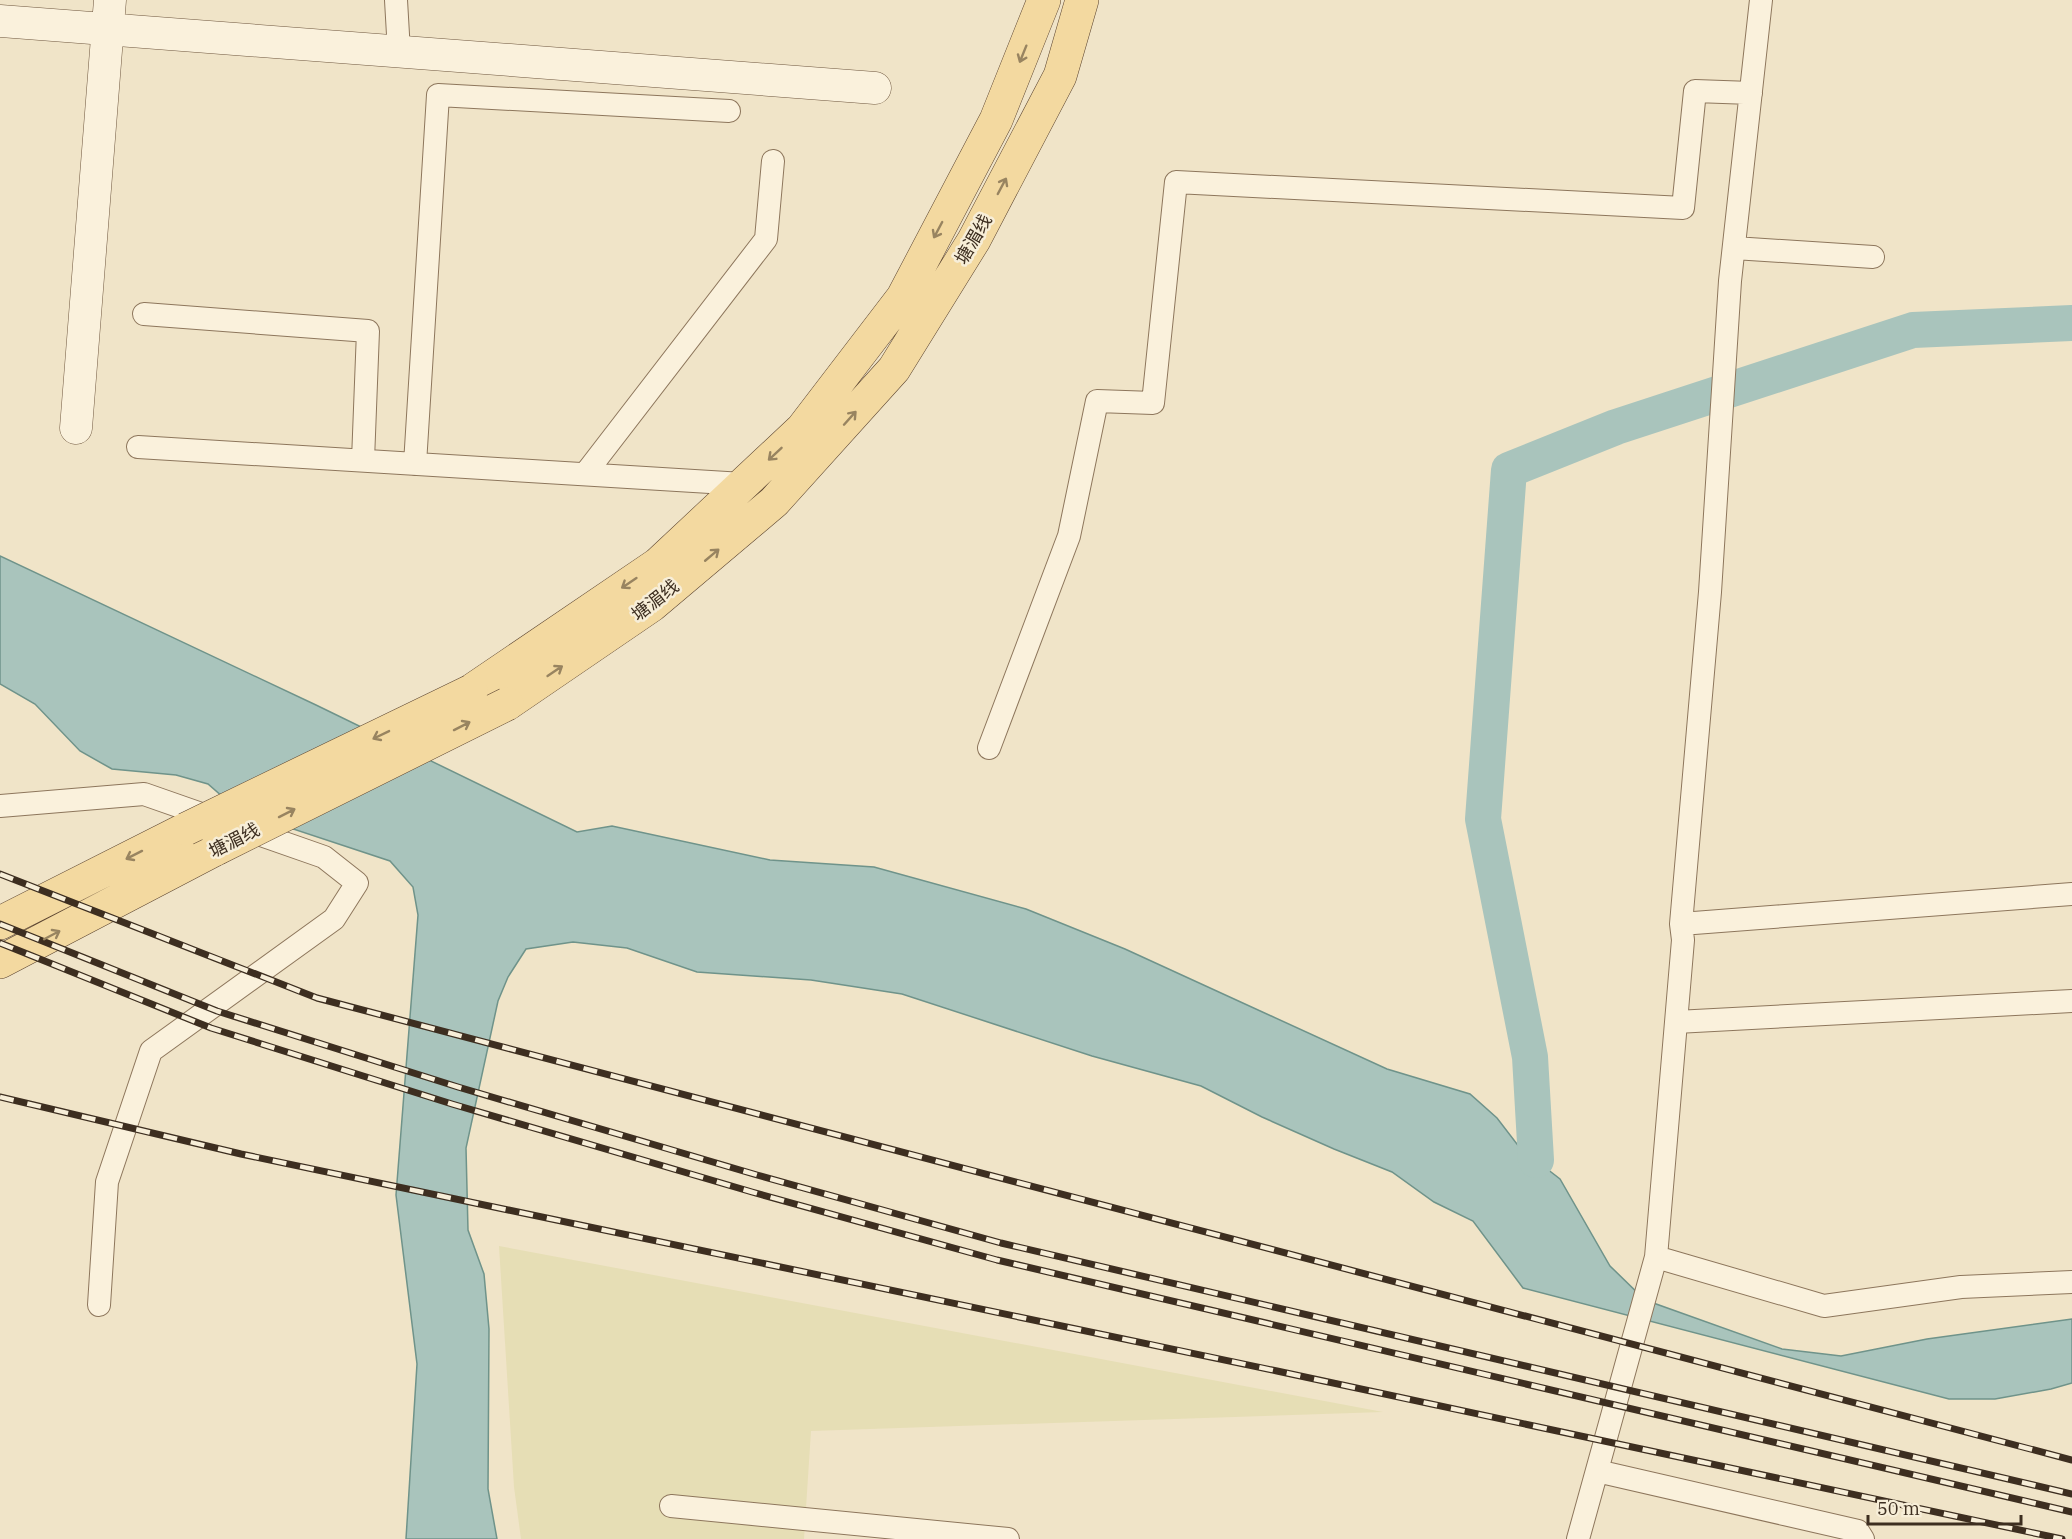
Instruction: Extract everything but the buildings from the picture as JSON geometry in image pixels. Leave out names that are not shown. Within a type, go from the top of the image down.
[{"type":"main road","points":[[0,923],[186,829],[471,691],[658,564],[802,429],[903,297],[996,120],[1044,0]]},
{"type":"main road","name":"塘湄线","points":[[0,962],[216,849],[507,704],[652,605],[774,502],[894,369],[974,240],[1060,76],[1082,0]]},
{"type":"street","points":[[396,0],[399,52]]},
{"type":"street","points":[[1578,1539],[1656,1257],[1683,940],[1681,924],[1710,592],[1728,316],[1761,0]]},
{"type":"street","points":[[76,428],[109,15]]},
{"type":"street","points":[[0,21],[109,15],[399,52],[874,88]]},
{"type":"street","points":[[989,748],[1069,536],[1097,401],[1153,403],[1176,183],[1683,208],[1695,91],[1751,93]]},
{"type":"street","points":[[415,464],[438,95],[729,111]]},
{"type":"street","points":[[585,474],[766,238],[773,161]]},
{"type":"street","points":[[1734,248],[1873,257]]},
{"type":"street","points":[[144,314],[368,331],[363,460]]},
{"type":"street","points":[[138,447],[743,484]]},
{"type":"street","points":[[0,806],[144,794],[324,858],[357,883],[334,919],[151,1051],[107,1182],[99,1305]]},
{"type":"street","points":[[1681,924],[2072,894]]},
{"type":"street","points":[[1676,1022],[2072,1001]]},
{"type":"street","points":[[1656,1257],[1824,1306],[1961,1287],[2072,1282]]},
{"type":"street","points":[[1597,1471],[1858,1531],[1863,1539]]},
{"type":"street","points":[[671,1506],[1008,1539]]},
{"type":"shaded area","points":[[499,1246],[1383,1412],[811,1431],[804,1539],[521,1539],[514,1487]]},
{"type":"water","points":[[0,556],[316,705],[577,832],[612,826],[770,860],[874,867],[1026,909],[1125,949],[1387,1069],[1470,1094],[1497,1118],[1520,1148],[1560,1179],[1610,1266],[1645,1300],[1782,1349],[1841,1356],[1927,1339],[2072,1319],[2072,1383],[1995,1399],[1949,1399],[1523,1288],[1473,1221],[1434,1202],[1392,1172],[1262,1117],[1201,1086],[1092,1056],[902,994],[811,980],[697,972],[627,948],[573,942],[526,949],[508,977],[498,1001],[466,1148],[468,1230],[484,1274],[489,1329],[488,1489],[497,1539],[406,1539],[417,1364],[396,1195],[418,915],[413,887],[390,861],[239,811],[208,784],[176,775],[112,769],[80,751],[35,704],[0,684]]},
{"type":"waterway","points":[[1536,1160],[1530,1057],[1483,819],[1509,470],[1616,427],[1913,330],[2072,323]]},
{"type":"railway","points":[[0,874],[317,998],[2072,1460]]},
{"type":"railway","points":[[0,924],[217,1011],[458,1087],[757,1175],[1001,1243],[2072,1494]]},
{"type":"railway","points":[[0,943],[211,1028],[452,1104],[752,1192],[997,1260],[2072,1512]]},
{"type":"railway","points":[[0,1097],[241,1154],[1277,1371],[2062,1539]]}]
